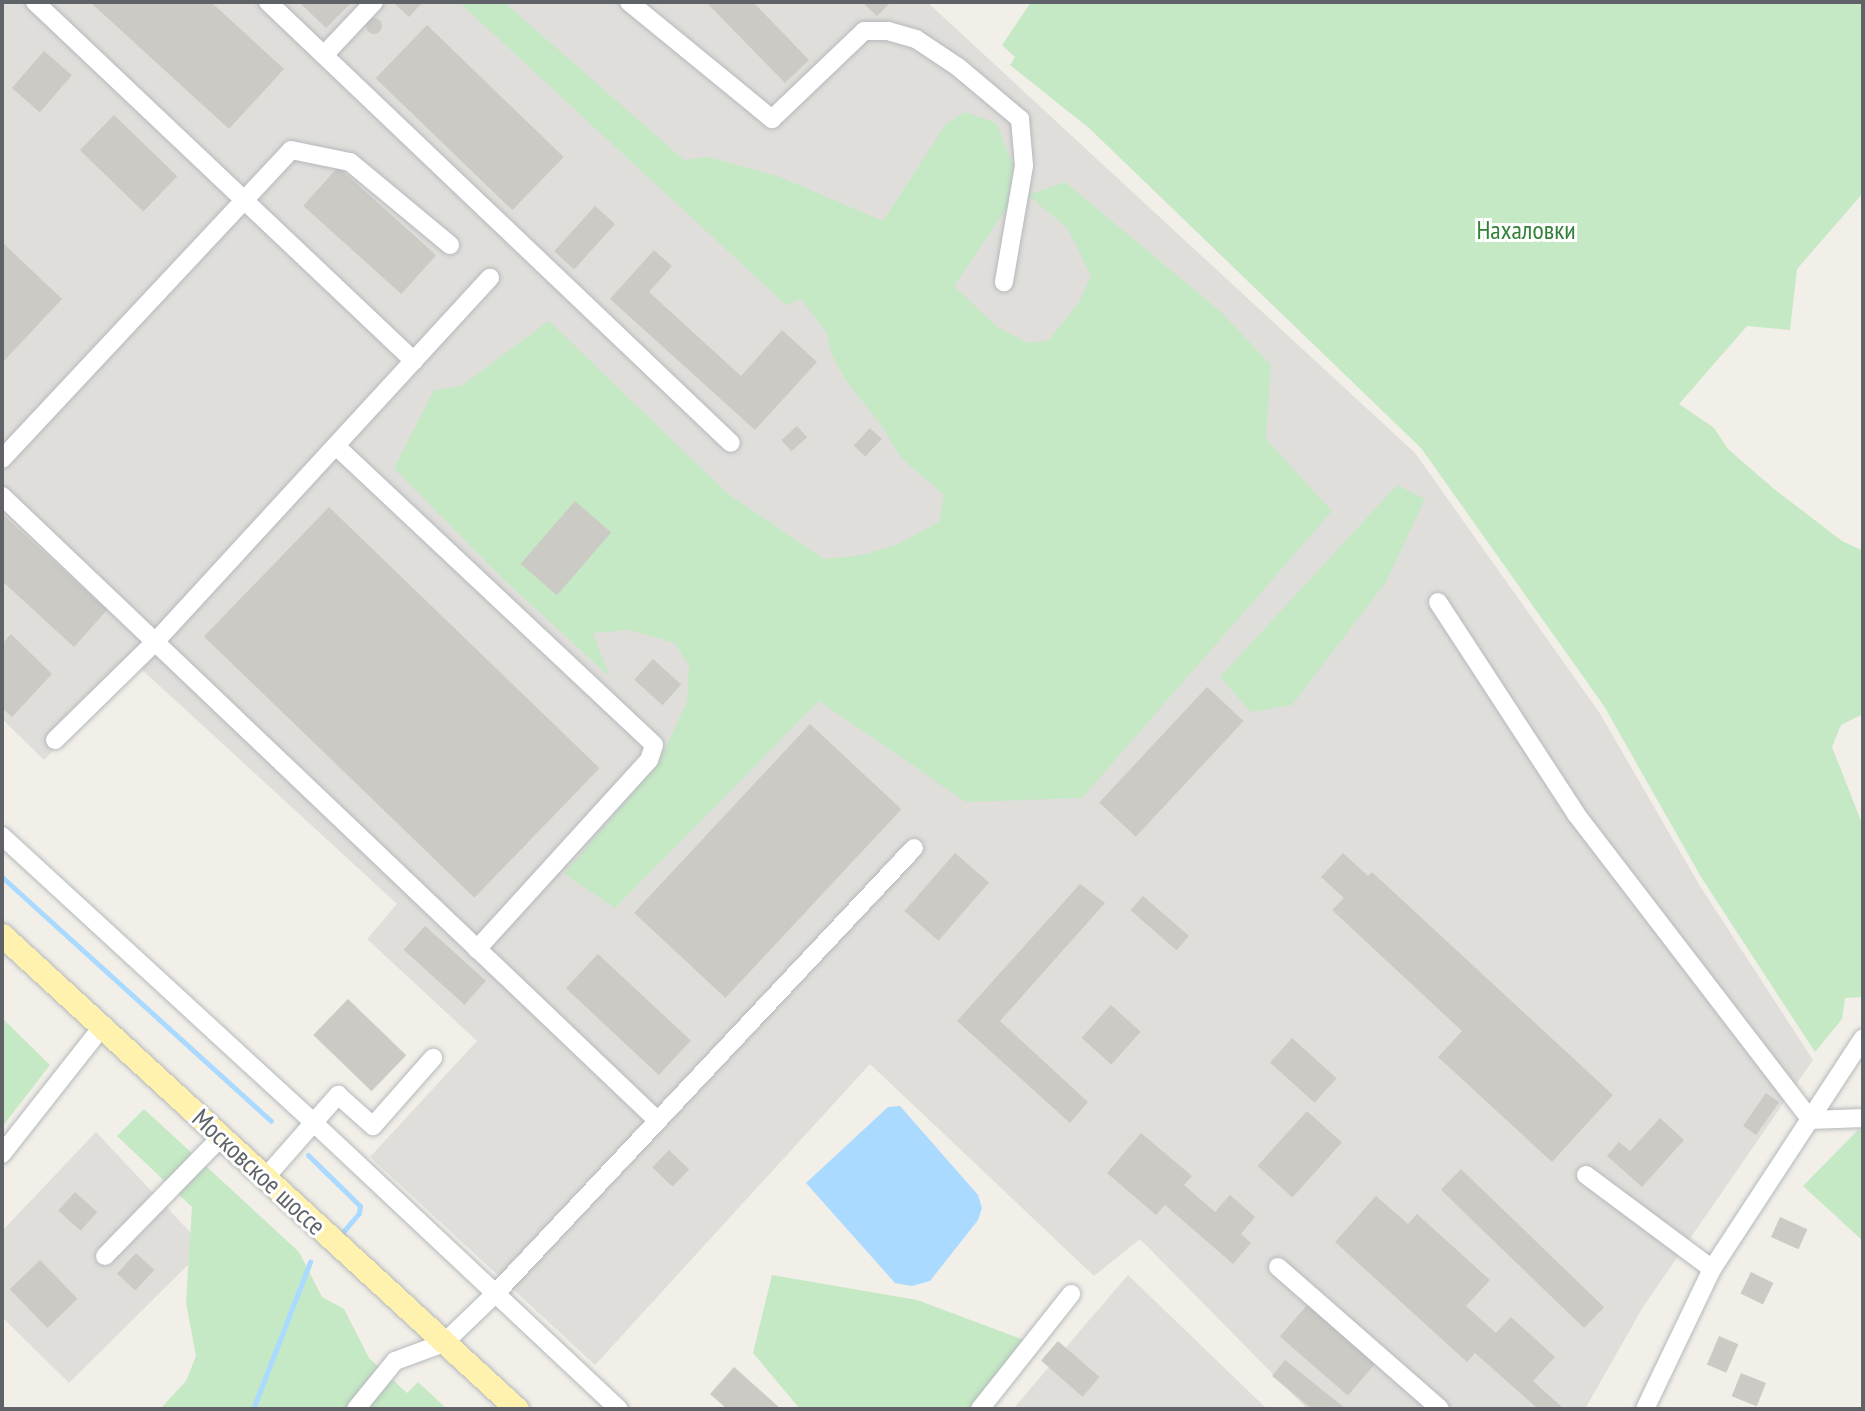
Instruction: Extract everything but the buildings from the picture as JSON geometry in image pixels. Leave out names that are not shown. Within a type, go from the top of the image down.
[{"type":"main road","name":"Московское шоссе","points":[[2,935],[517,1409]]},
{"type":"street","points":[[35,2],[414,361]]},
{"type":"street","points":[[268,2],[731,443]]},
{"type":"street","points":[[324,55],[374,2]]},
{"type":"street","points":[[629,2],[772,119],[864,32],[888,31],[916,39],[958,67],[1020,120],[1024,166],[1004,282]]},
{"type":"street","points":[[2,459],[291,150],[349,162],[450,245]]},
{"type":"street","points":[[55,740],[155,642],[490,278]]},
{"type":"street","points":[[336,446],[654,746],[649,760],[477,949]]},
{"type":"street","points":[[2,496],[658,1121]]},
{"type":"street","points":[[1438,602],[1576,814],[1811,1120]]},
{"type":"street","points":[[2,836],[619,1409]]},
{"type":"street","points":[[356,1409],[395,1361],[444,1342],[495,1294],[914,848]]},
{"type":"street","points":[[2,1154],[102,1027]]},
{"type":"street","points":[[1645,1409],[1712,1269],[1863,1038]]},
{"type":"street","points":[[265,1178],[338,1096],[373,1126],[433,1058]]},
{"type":"street","points":[[1811,1120],[1863,1118]]},
{"type":"street","points":[[105,1256],[221,1137]]},
{"type":"street","points":[[1586,1175],[1712,1269]]},
{"type":"street","points":[[1278,1267],[1440,1409]]},
{"type":"street","points":[[980,1409],[1071,1294]]},
{"type":"shaded area","points":[[2,2],[927,2],[1415,453],[1599,712],[1700,886],[1813,1060],[1643,1307],[1585,1409],[1307,1409],[1140,1239],[1094,1276],[870,1064],[595,1365],[370,1157],[477,1041],[367,939],[397,904],[138,666],[44,760],[2,719]]},
{"type":"shaded area","points":[[96,1132],[205,1248],[69,1383],[2,1317],[2,1231]]},
{"type":"shaded area","points":[[1128,1275],[1267,1409],[1013,1409]]},
{"type":"green space","points":[[459,2],[504,2],[684,160],[708,157],[778,176],[883,221],[946,124],[965,112],[996,123],[1013,165],[1008,206],[954,286],[996,326],[1028,343],[1049,340],[1079,302],[1091,276],[1068,229],[1028,195],[1065,182],[1220,311],[1271,365],[1266,439],[1332,511],[1082,798],[966,802],[819,701],[615,908],[564,874],[659,762],[687,702],[689,666],[675,643],[629,630],[593,633],[610,677],[502,578],[394,468],[434,390],[461,386],[549,321],[727,493],[824,559],[862,555],[896,545],[939,522],[944,495],[901,458],[881,425],[846,381],[832,355],[826,332],[801,299],[786,305]]},
{"type":"green space","name":"Нахаловки","points":[[1031,2],[1863,2],[1863,193],[1797,269],[1790,330],[1747,326],[1679,404],[1714,428],[1728,449],[1774,489],[1842,541],[1863,551],[1863,714],[1841,725],[1832,747],[1863,826],[1863,997],[1845,998],[1842,1019],[1815,1052],[1701,877],[1604,706],[1421,448],[1090,129],[1010,65],[1015,57],[1002,45]]},
{"type":"green space","points":[[1397,485],[1425,499],[1386,582],[1292,705],[1251,712],[1220,677]]},
{"type":"green space","points":[[2,1018],[50,1065],[2,1127]]},
{"type":"green space","points":[[144,1109],[299,1252],[322,1297],[344,1309],[369,1358],[407,1393],[418,1382],[447,1409],[160,1409],[186,1381],[196,1356],[186,1303],[192,1207],[117,1136]]},
{"type":"green space","points":[[1858,1130],[1863,1130],[1863,1241],[1803,1186]]},
{"type":"green space","points":[[772,1275],[917,1300],[1024,1340],[979,1409],[800,1409],[753,1353]]},
{"type":"water","points":[[900,1106],[978,1195],[982,1208],[978,1220],[930,1281],[912,1286],[895,1283],[806,1183],[888,1107]]},
{"type":"waterway","points":[[2,877],[271,1121]]},
{"type":"waterway","points":[[308,1155],[360,1206],[359,1213],[343,1232]]},
{"type":"waterway","points":[[253,1409],[310,1262]]}]
